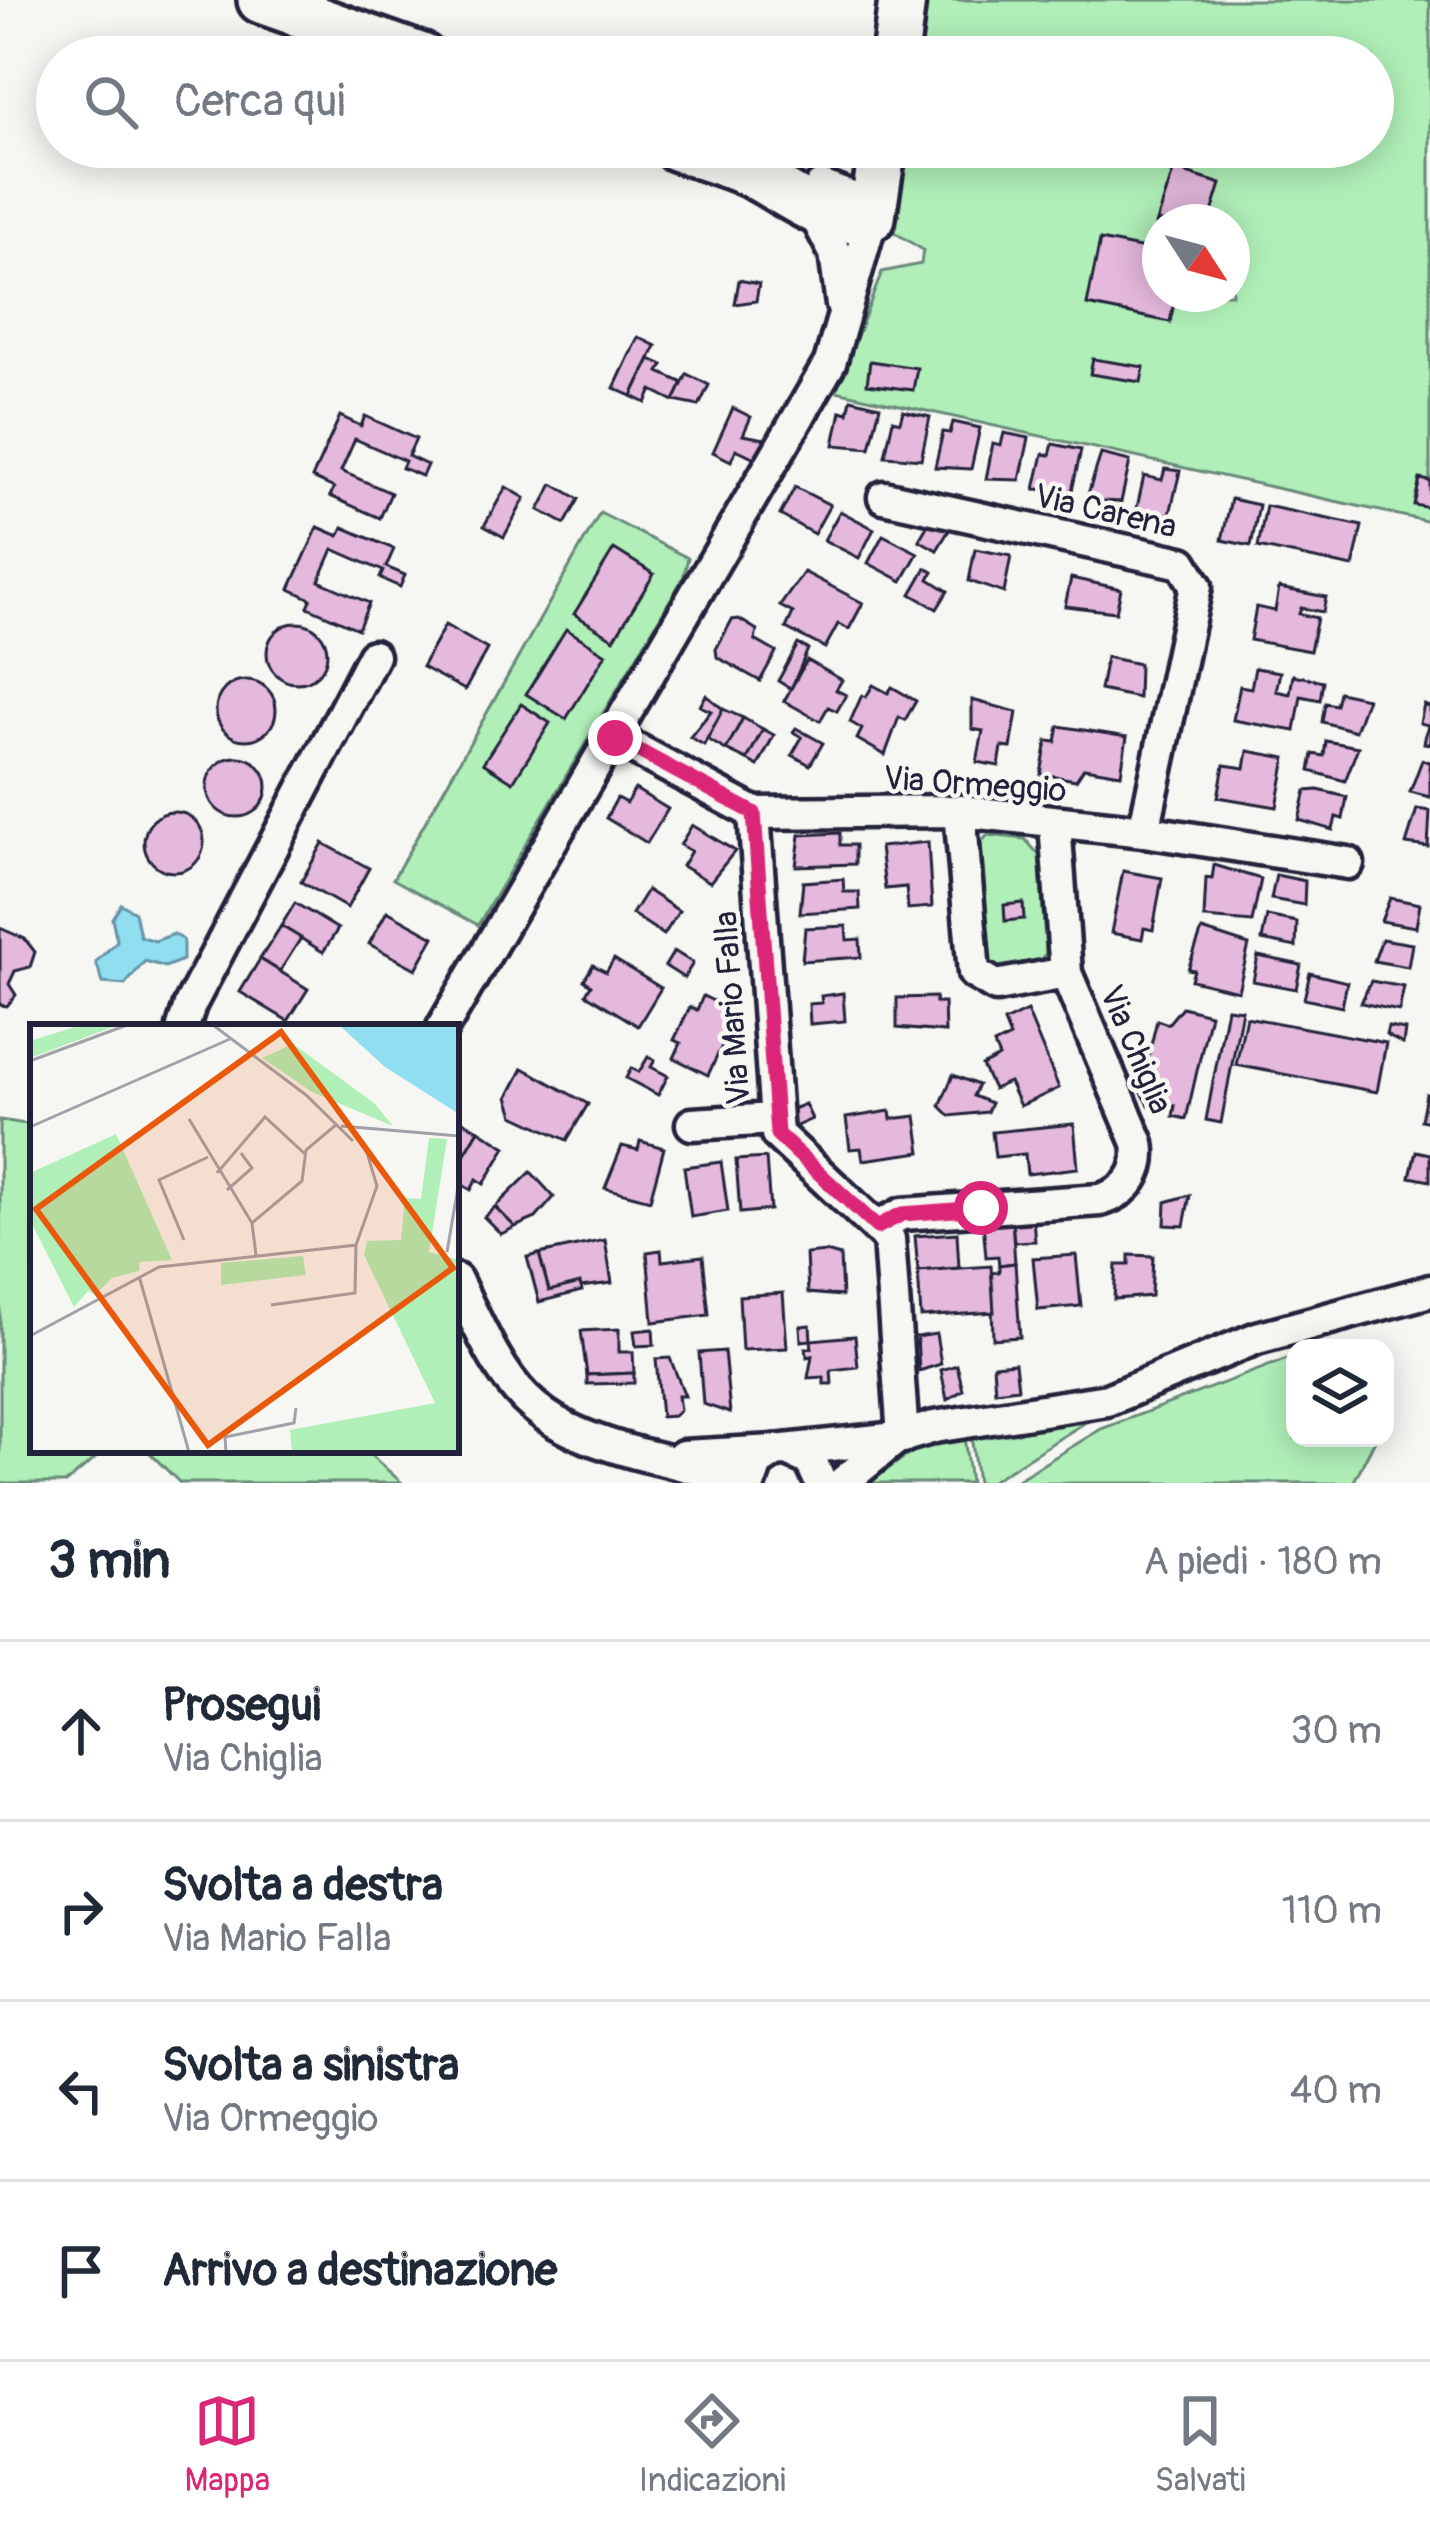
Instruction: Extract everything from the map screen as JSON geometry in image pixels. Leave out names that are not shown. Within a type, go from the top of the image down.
[{"type":"street","points":[[262,0],[363,36]]},
{"type":"street","points":[[898,36],[902,0]]},
{"type":"street","points":[[733,168],[816,196],[847,222],[872,217]]},
{"type":"street","points":[[816,196],[858,168]]},
{"type":"street","points":[[445,1024],[830,363],[844,329],[872,217],[878,168]]},
{"type":"street","points":[[816,196],[836,253],[844,329]]},
{"type":"street","name":"Via Carena","points":[[884,497],[1182,563],[1192,572],[1196,586],[1144,831]]},
{"type":"street","points":[[185,1024],[374,656]]},
{"type":"street","name":"Via Ormeggio","points":[[615,738],[754,813],[960,812],[1144,831],[1348,863]]},
{"type":"street","points":[[960,812],[974,973],[996,986],[1066,973]]},
{"type":"street","name":"Via Mario Falla","points":[[754,813],[777,1134],[877,1227]]},
{"type":"street","name":"Via Chiglia","points":[[877,1227],[902,1214],[1100,1199],[1123,1189],[1136,1174],[1141,1161],[1138,1143],[1066,973],[1055,823]]},
{"type":"street","points":[[692,1124],[774,1119]]},
{"type":"street","points":[[877,1227],[889,1239],[900,1437]]},
{"type":"street","points":[[459,1286],[490,1349],[540,1416],[574,1436],[699,1466],[735,1483]]},
{"type":"street","points":[[653,1457],[900,1437],[934,1427],[1107,1400],[1257,1338],[1430,1291]]},
{"type":"street","points":[[842,1483],[900,1437]]},
{"type":"street","points":[[750,1483],[758,1463],[782,1450],[810,1460],[820,1483]]},
{"type":"green space","points":[[919,0],[1430,0],[1430,522],[836,391],[882,272],[921,264],[923,250],[889,229],[897,168],[1394,168],[1394,36],[915,36]]},
{"type":"green space","points":[[600,513],[688,558],[683,578],[478,925],[393,879]]},
{"type":"green space","points":[[988,835],[1025,839],[1039,855],[1046,953],[1038,963],[997,972],[988,963],[981,842]]},
{"type":"green space","points":[[0,1120],[30,1125],[30,1453],[101,1453],[66,1483],[0,1483]]},
{"type":"green space","points":[[1286,1359],[1286,1447],[1371,1447],[1353,1483],[1012,1483],[1101,1429]]},
{"type":"green space","points":[[1094,1417],[988,1483],[977,1483],[971,1434]]},
{"type":"green space","points":[[964,1436],[970,1483],[867,1483],[914,1451]]},
{"type":"green space","points":[[150,1453],[368,1453],[402,1483],[180,1483]]},
{"type":"water","points":[[121,904],[135,912],[140,936],[155,941],[174,934],[183,940],[183,960],[165,967],[145,961],[125,985],[103,983],[96,962],[117,941],[112,918]]},
{"type":"building","points":[[1174,169],[1221,184],[1215,204],[1163,204]]},
{"type":"building","points":[[1100,240],[1142,248],[1142,312],[1172,312],[1170,322],[1087,305]]},
{"type":"building","points":[[739,280],[759,284],[756,301],[735,304]]},
{"type":"building","points":[[638,337],[656,346],[632,396],[614,388]]},
{"type":"building","points":[[650,359],[663,365],[659,372],[683,383],[674,401],[652,390],[646,403],[632,396]]},
{"type":"building","points":[[1093,359],[1144,367],[1141,382],[1090,374]]},
{"type":"building","points":[[870,361],[917,368],[913,390],[867,384]]},
{"type":"building","points":[[687,374],[709,385],[699,406],[674,401]]},
{"type":"building","points":[[851,399],[880,406],[870,448],[834,445],[841,411],[848,413]]},
{"type":"building","points":[[733,408],[751,417],[743,435],[766,439],[755,458],[736,449],[731,461],[713,452]]},
{"type":"building","points":[[903,411],[930,417],[921,459],[885,456],[893,420],[900,422]]},
{"type":"building","points":[[340,416],[361,426],[365,416],[416,439],[408,456],[427,465],[422,476],[402,468],[405,461],[355,439],[341,471],[391,493],[380,518],[330,496],[334,488],[312,478]]},
{"type":"building","points":[[953,422],[980,428],[971,469],[935,467],[943,432],[950,433]]},
{"type":"building","points":[[1004,433],[1029,438],[1020,480],[986,479],[993,443],[1001,445]]},
{"type":"building","points":[[1053,444],[1081,450],[1072,491],[1035,489],[1043,454],[1050,455]]},
{"type":"building","points":[[1101,454],[1130,461],[1121,502],[1086,500]]},
{"type":"building","points":[[1165,469],[1180,471],[1170,514],[1136,512],[1144,476],[1162,480]]},
{"type":"building","points":[[1420,479],[1430,481],[1430,508],[1414,505]]},
{"type":"building","points":[[553,484],[579,499],[565,524],[539,510]]},
{"type":"building","points":[[506,487],[525,498],[504,537],[484,526]]},
{"type":"building","points":[[795,487],[830,505],[814,534],[780,515]]},
{"type":"building","points":[[1231,499],[1259,505],[1251,546],[1222,540]]},
{"type":"building","points":[[1266,506],[1362,526],[1353,567],[1258,547]]},
{"type":"building","points":[[840,511],[874,529],[859,558],[824,540]]},
{"type":"building","points":[[930,521],[951,527],[937,550],[919,540]]},
{"type":"building","points":[[318,527],[339,536],[343,527],[394,549],[386,567],[405,575],[400,587],[380,578],[383,571],[333,549],[319,581],[369,603],[358,629],[308,607],[311,599],[290,589]]},
{"type":"building","points":[[883,535],[918,553],[902,581],[868,563]]},
{"type":"building","points":[[614,549],[654,574],[614,639],[574,614]]},
{"type":"building","points":[[975,549],[1011,556],[1004,593],[969,581]]},
{"type":"building","points":[[926,568],[933,572],[929,579],[948,591],[937,609],[911,594]]},
{"type":"building","points":[[804,572],[863,603],[849,629],[838,624],[825,648],[786,628],[793,613],[780,606]]},
{"type":"building","points":[[1071,578],[1121,589],[1116,612],[1065,606]]},
{"type":"building","points":[[1279,588],[1326,597],[1323,612],[1301,608],[1299,614],[1317,618],[1310,651],[1250,640],[1256,607],[1275,611]]},
{"type":"building","points":[[732,620],[757,630],[755,640],[776,652],[760,681],[717,657],[716,649]]},
{"type":"building","points":[[297,623],[318,632],[327,653],[318,674],[297,683],[276,674],[267,653],[276,632]]},
{"type":"building","points":[[445,625],[487,649],[465,690],[422,667]]},
{"type":"building","points":[[566,629],[606,654],[566,719],[526,694]]},
{"type":"building","points":[[798,644],[808,649],[791,689],[778,681]]},
{"type":"building","points":[[1106,657],[1139,664],[1138,698],[1100,690]]},
{"type":"building","points":[[807,660],[842,680],[836,690],[846,695],[837,711],[828,707],[820,721],[784,701]]},
{"type":"building","points":[[1255,668],[1280,672],[1276,691],[1290,694],[1293,675],[1323,681],[1320,700],[1301,696],[1295,731],[1233,720],[1240,686],[1251,688]]},
{"type":"building","points":[[246,680],[267,689],[276,710],[267,731],[246,740],[225,731],[216,710],[225,689]]},
{"type":"building","points":[[873,685],[888,693],[892,687],[916,701],[905,720],[899,717],[885,755],[857,739],[862,729],[850,722],[862,695],[866,697]]},
{"type":"building","points":[[1339,692],[1367,698],[1355,731],[1322,722],[1325,703],[1336,705]]},
{"type":"building","points":[[706,695],[723,709],[704,745],[690,737],[711,711],[700,706]]},
{"type":"building","points":[[972,700],[1017,712],[1011,748],[1002,747],[999,766],[977,762],[983,731],[972,729]]},
{"type":"building","points":[[521,704],[550,723],[513,782],[483,763]]},
{"type":"building","points":[[1424,705],[1430,707],[1430,744],[1424,743],[1428,725],[1420,723]]},
{"type":"building","points":[[723,709],[743,718],[726,750],[707,739]]},
{"type":"building","points":[[743,718],[763,729],[747,760],[726,750]]},
{"type":"building","points":[[1059,726],[1127,737],[1121,774],[1084,768],[1076,780],[1041,774],[1047,741],[1056,742]]},
{"type":"building","points":[[796,728],[823,743],[810,765],[792,755],[802,737],[793,732]]},
{"type":"building","points":[[763,729],[774,735],[758,766],[747,760]]},
{"type":"building","points":[[1326,741],[1358,747],[1345,781],[1310,771],[1313,754],[1324,756]]},
{"type":"building","points":[[1248,751],[1286,758],[1277,807],[1218,797],[1224,765],[1245,768]]},
{"type":"building","points":[[237,757],[258,766],[267,787],[258,808],[237,817],[216,808],[207,787],[216,766]]},
{"type":"building","points":[[1422,760],[1430,762],[1430,797],[1410,792]]},
{"type":"building","points":[[635,789],[668,809],[647,843],[606,818],[617,798],[626,803]]},
{"type":"building","points":[[1306,791],[1347,797],[1343,819],[1336,817],[1333,830],[1299,820]]},
{"type":"building","points":[[1417,809],[1430,811],[1428,847],[1406,844]]},
{"type":"building","points":[[174,812],[195,821],[204,842],[195,863],[174,872],[153,863],[144,842],[153,821]]},
{"type":"building","points":[[692,825],[735,851],[710,882],[682,866],[691,851],[680,845]]},
{"type":"building","points":[[840,833],[840,845],[855,845],[855,864],[796,866],[800,835]]},
{"type":"building","points":[[928,842],[932,907],[908,909],[906,887],[885,889],[880,847]]},
{"type":"building","points":[[323,843],[369,868],[347,908],[301,882]]},
{"type":"building","points":[[1214,865],[1261,879],[1252,922],[1204,918],[1206,878],[1212,879]]},
{"type":"building","points":[[1123,871],[1162,878],[1153,930],[1144,928],[1142,939],[1111,933]]},
{"type":"building","points":[[1276,875],[1305,881],[1304,905],[1271,899]]},
{"type":"building","points":[[843,879],[844,892],[859,892],[860,909],[800,913],[803,882]]},
{"type":"building","points":[[647,890],[679,911],[664,935],[632,914]]},
{"type":"building","points":[[1390,898],[1420,904],[1416,927],[1381,921]]},
{"type":"building","points":[[295,903],[338,929],[323,952],[281,926]]},
{"type":"building","points":[[1023,903],[1024,919],[1005,921],[1004,905]]},
{"type":"building","points":[[387,911],[434,937],[416,969],[369,944]]},
{"type":"building","points":[[1267,916],[1297,922],[1296,947],[1262,940]]},
{"type":"building","points":[[281,926],[301,938],[280,971],[260,959]]},
{"type":"building","points":[[846,926],[847,940],[860,939],[861,957],[802,961],[805,928]]},
{"type":"building","points":[[0,928],[25,939],[35,952],[30,967],[15,971],[9,984],[16,995],[7,1006],[0,1005]]},
{"type":"building","points":[[1202,930],[1249,945],[1238,991],[1191,980],[1194,970],[1188,969]]},
{"type":"building","points":[[1382,939],[1412,944],[1408,967],[1374,961]]},
{"type":"building","points":[[674,951],[693,963],[684,978],[665,966]]},
{"type":"building","points":[[1258,956],[1301,965],[1296,989],[1253,981]]},
{"type":"building","points":[[260,959],[308,989],[288,1021],[240,992]]},
{"type":"building","points":[[614,959],[661,988],[638,1026],[586,994],[591,985],[584,980],[593,965],[606,972]]},
{"type":"building","points":[[1310,973],[1347,982],[1342,1007],[1304,999]]},
{"type":"building","points":[[1371,981],[1404,987],[1399,1011],[1361,1003]]},
{"type":"building","points":[[843,993],[845,1021],[810,1024],[809,1004],[822,1003],[821,996]]},
{"type":"building","points":[[703,996],[738,1013],[708,1075],[674,1058],[681,1043],[674,1040],[690,1007],[697,1010]]},
{"type":"building","points":[[935,997],[936,1003],[944,1003],[945,1032],[897,1028],[897,998]]},
{"type":"building","points":[[1182,1007],[1210,1014],[1186,1119],[1173,1116],[1175,1106],[1161,1103],[1159,1112],[1149,1105],[1136,1082],[1138,1061],[1147,1062],[1157,1020],[1168,1024]]},
{"type":"building","points":[[1227,1008],[1242,1010],[1221,1123],[1206,1120]]},
{"type":"building","points":[[1027,1011],[1059,1088],[1020,1106],[1009,1082],[993,1089],[982,1066],[999,1057],[994,1045],[1010,1037],[1004,1022]]},
{"type":"building","points":[[1246,1017],[1386,1043],[1377,1092],[1236,1065]]},
{"type":"building","points":[[1388,1027],[1405,1030],[1403,1044],[1386,1035]]},
{"type":"building","points":[[648,1057],[655,1060],[651,1067],[668,1076],[658,1095],[626,1078],[631,1068],[639,1072]]},
{"type":"building","points":[[523,1068],[588,1104],[567,1140],[514,1115],[508,1097]]},
{"type":"building","points":[[953,1075],[978,1085],[973,1096],[991,1103],[987,1112],[950,1116],[940,1106]]},
{"type":"building","points":[[1426,1094],[1430,1095],[1430,1122],[1421,1120]]},
{"type":"building","points":[[805,1104],[812,1119],[794,1127],[790,1110]]},
{"type":"building","points":[[890,1111],[891,1119],[916,1116],[921,1152],[863,1160],[861,1148],[850,1149],[846,1118]]},
{"type":"building","points":[[459,1119],[479,1130],[459,1164]]},
{"type":"building","points":[[1074,1124],[1078,1168],[1027,1174],[1025,1154],[995,1157],[992,1132]]},
{"type":"building","points":[[479,1130],[506,1147],[484,1184],[477,1179],[471,1190],[459,1183],[459,1164]]},
{"type":"building","points":[[640,1141],[664,1148],[650,1200],[605,1188],[622,1146],[638,1150]]},
{"type":"building","points":[[1416,1151],[1430,1154],[1430,1181],[1410,1177]]},
{"type":"building","points":[[766,1158],[770,1210],[740,1213],[736,1160]]},
{"type":"building","points":[[721,1162],[728,1211],[691,1217],[684,1167]]},
{"type":"building","points":[[531,1172],[554,1197],[536,1218],[515,1227],[495,1207]]},
{"type":"building","points":[[1190,1195],[1184,1226],[1165,1225],[1166,1202]]},
{"type":"building","points":[[495,1207],[515,1227],[501,1234],[484,1217]]},
{"type":"building","points":[[1033,1220],[1035,1241],[1014,1242],[1012,1221]]},
{"type":"building","points":[[1012,1221],[1015,1263],[999,1265],[998,1256],[986,1257],[983,1223]]},
{"type":"building","points":[[957,1233],[959,1268],[918,1271],[915,1236]]},
{"type":"building","points":[[605,1240],[612,1283],[549,1291],[539,1254]]},
{"type":"building","points":[[661,1250],[662,1261],[703,1256],[709,1315],[653,1322],[647,1252]]},
{"type":"building","points":[[539,1254],[549,1291],[580,1283],[582,1291],[539,1302],[527,1257]]},
{"type":"building","points":[[806,1254],[840,1256],[842,1296],[808,1293]]},
{"type":"building","points":[[1076,1255],[1081,1306],[1038,1310],[1033,1258]]},
{"type":"building","points":[[1129,1255],[1153,1256],[1151,1296],[1114,1299],[1116,1265],[1129,1265]]},
{"type":"building","points":[[1015,1263],[1020,1337],[993,1339],[991,1273],[999,1272],[999,1265]]},
{"type":"building","points":[[991,1266],[994,1312],[921,1317],[918,1271]]},
{"type":"building","points":[[783,1293],[787,1348],[742,1350],[739,1296]]},
{"type":"building","points":[[810,1325],[811,1340],[801,1341],[800,1326]]},
{"type":"building","points":[[619,1329],[619,1352],[633,1352],[634,1373],[587,1375],[581,1331]]},
{"type":"building","points":[[653,1329],[654,1345],[636,1346],[634,1331]]},
{"type":"building","points":[[936,1334],[941,1364],[919,1371],[917,1337]]},
{"type":"building","points":[[855,1336],[858,1367],[831,1370],[832,1384],[824,1384],[824,1377],[808,1378],[812,1356],[807,1357],[806,1348],[812,1348],[811,1340]]},
{"type":"building","points":[[724,1351],[730,1413],[703,1404],[699,1353]]},
{"type":"building","points":[[670,1358],[685,1396],[678,1396],[680,1410],[674,1416],[661,1417],[656,1359]]},
{"type":"building","points":[[1015,1363],[1018,1388],[995,1391],[993,1365]]},
{"type":"building","points":[[957,1365],[963,1390],[947,1400],[941,1370]]},
{"type":"building","points":[[634,1373],[634,1383],[587,1384],[587,1375]]},
{"type":"route","points":[[615,738],[754,813],[777,1134],[877,1227],[902,1214],[981,1208]]}]
